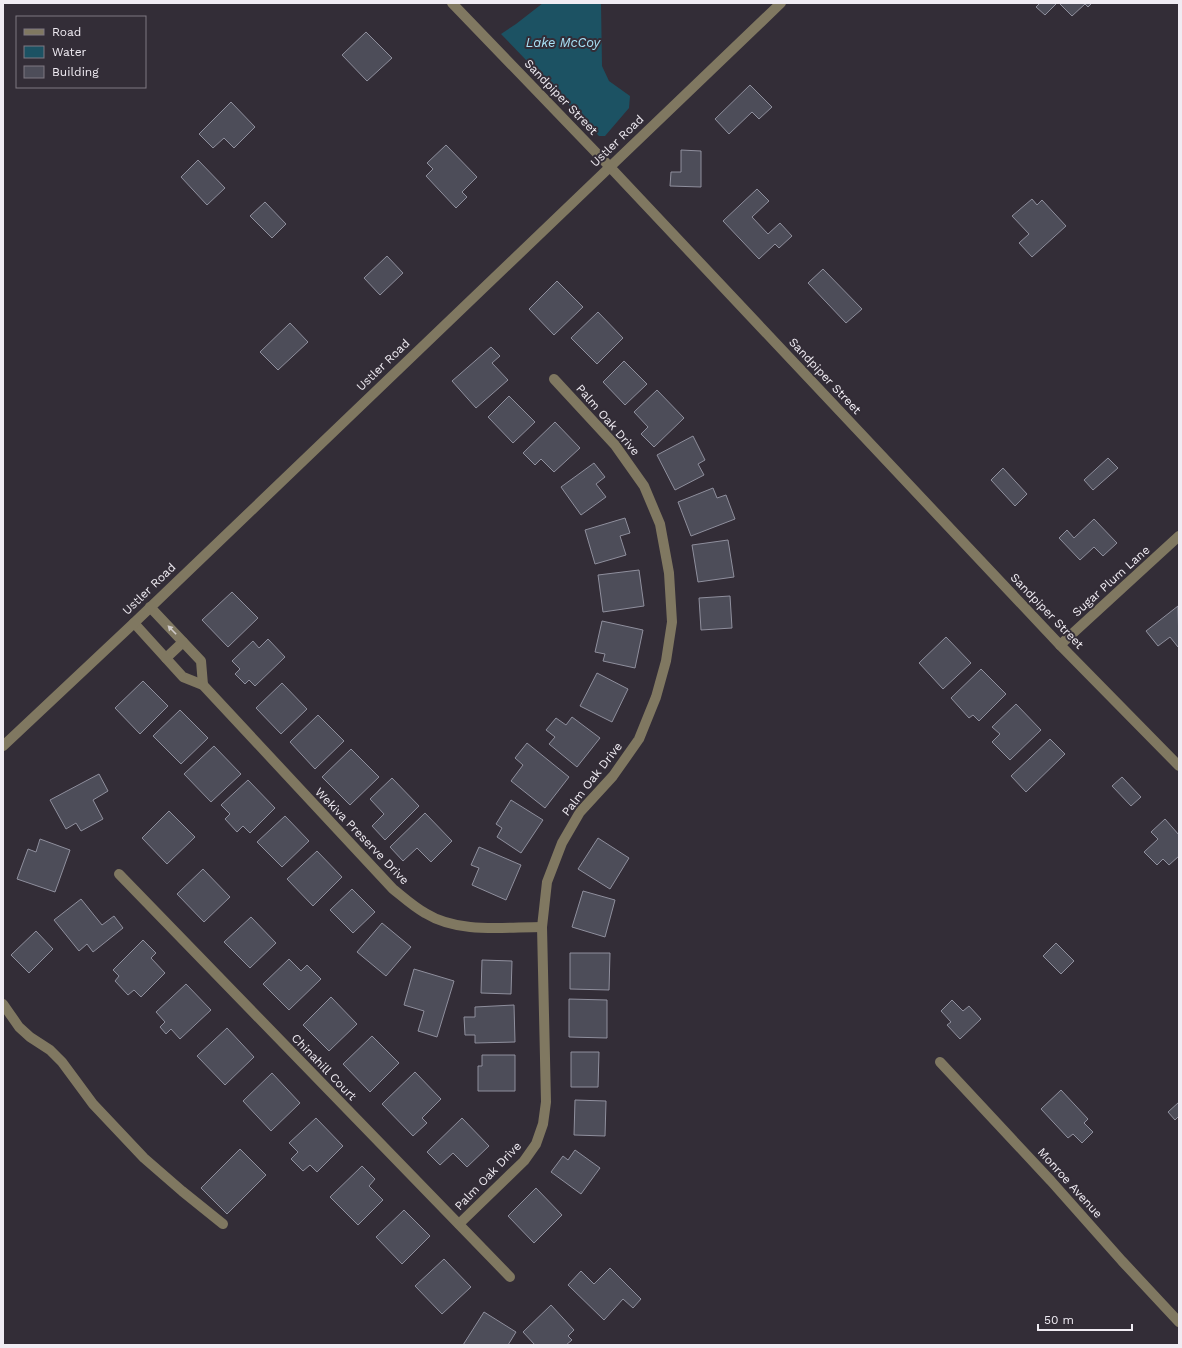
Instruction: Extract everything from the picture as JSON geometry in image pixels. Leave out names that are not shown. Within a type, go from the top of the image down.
[{"type":"street","name":"Sandpiper Street","points":[[452,3],[609,166],[1060,645],[1179,766]]},
{"type":"street","name":"Ustler Road","points":[[3,746],[134,623],[609,166],[781,3]]},
{"type":"street","name":"Palm Oak Drive","points":[[459,1224],[524,1161],[536,1144],[543,1124],[546,1102],[542,927],[547,882],[562,843],[580,812],[612,776],[639,739],[656,697],[666,661],[672,622],[669,573],[660,524],[644,486],[615,445],[554,378]]},
{"type":"street","name":"Sugar Plum Lane","points":[[1060,645],[1179,536]]},
{"type":"street","points":[[150,607],[201,661],[203,685]]},
{"type":"street","name":"Wekiva Preserve Drive","points":[[134,623],[183,677],[203,685],[393,889],[425,914],[450,924],[479,927],[542,927]]},
{"type":"street","points":[[166,658],[183,642]]},
{"type":"street","name":"Chinahill Court","points":[[119,874],[510,1277]]},
{"type":"street","points":[[3,1004],[20,1027],[30,1037],[50,1050],[62,1062],[93,1104],[144,1158],[223,1224]]},
{"type":"street","name":"Monroe Avenue","points":[[940,1062],[1179,1322]]},
{"type":"water","name":"Lake McCoy","points":[[543,3],[601,3],[602,66],[609,81],[630,96],[629,108],[605,136],[599,136],[501,34]]},
{"type":"building","points":[[1040,3],[1057,3],[1045,15],[1036,7]]},
{"type":"building","points":[[1059,3],[1092,3],[1088,7],[1085,4],[1072,16]]},
{"type":"building","points":[[366,32],[392,58],[367,81],[342,55]]},
{"type":"building","points":[[750,85],[772,107],[759,119],[752,112],[729,134],[715,119]]},
{"type":"building","points":[[231,102],[255,127],[234,148],[224,138],[213,148],[199,134]]},
{"type":"building","points":[[446,145],[477,177],[462,192],[467,197],[456,208],[426,176],[433,169],[427,163]]},
{"type":"building","points":[[681,150],[701,151],[701,187],[670,186],[671,172],[681,172]]},
{"type":"building","points":[[198,160],[225,188],[207,205],[181,177]]},
{"type":"building","points":[[757,189],[769,201],[752,217],[768,234],[780,223],[792,236],[779,248],[775,244],[759,259],[723,221]]},
{"type":"building","points":[[1032,199],[1037,205],[1042,200],[1066,226],[1032,257],[1019,243],[1029,234],[1012,216]]},
{"type":"building","points":[[265,202],[286,224],[272,238],[250,216]]},
{"type":"building","points":[[387,256],[403,273],[380,295],[364,278]]},
{"type":"building","points":[[823,269],[862,309],[846,323],[808,283]]},
{"type":"building","points":[[557,281],[583,307],[554,335],[529,309]]},
{"type":"building","points":[[598,312],[623,338],[597,364],[571,338]]},
{"type":"building","points":[[290,323],[308,342],[278,370],[260,352]]},
{"type":"building","points":[[491,347],[500,356],[492,363],[508,380],[476,408],[452,381]]},
{"type":"building","points":[[624,361],[647,384],[625,405],[603,382]]},
{"type":"building","points":[[657,390],[684,418],[654,447],[641,434],[648,427],[634,412]]},
{"type":"building","points":[[509,396],[535,422],[513,443],[488,417]]},
{"type":"building","points":[[555,422],[580,448],[554,472],[541,459],[535,465],[523,453]]},
{"type":"building","points":[[693,436],[705,460],[698,464],[704,475],[675,490],[657,455]]},
{"type":"building","points":[[1108,458],[1118,468],[1093,490],[1084,480]]},
{"type":"building","points":[[594,463],[605,477],[596,484],[606,497],[581,515],[561,487]]},
{"type":"building","points":[[1003,468],[1027,494],[1015,506],[991,480]]},
{"type":"building","points":[[713,488],[717,498],[726,495],[735,519],[691,536],[678,502]]},
{"type":"building","points":[[625,518],[630,533],[620,536],[626,555],[595,564],[585,530]]},
{"type":"building","points":[[1094,519],[1117,543],[1103,556],[1094,547],[1080,560],[1059,538],[1067,530],[1074,538]]},
{"type":"building","points":[[728,540],[734,577],[698,582],[692,545]]},
{"type":"building","points":[[639,570],[644,606],[603,612],[598,575]]},
{"type":"building","points":[[232,592],[258,618],[228,647],[202,620]]},
{"type":"building","points":[[730,596],[732,628],[701,630],[699,598]]},
{"type":"building","points":[[1178,606],[1179,647],[1170,637],[1158,646],[1146,631]]},
{"type":"building","points":[[602,621],[643,630],[635,668],[603,661],[605,654],[595,652]]},
{"type":"building","points":[[946,637],[971,663],[943,689],[919,663]]},
{"type":"building","points":[[268,639],[285,657],[255,686],[249,680],[245,684],[235,674],[240,669],[232,661],[253,641],[259,648]]},
{"type":"building","points":[[981,669],[1006,694],[979,721],[973,715],[969,718],[951,698]]},
{"type":"building","points":[[597,673],[628,689],[612,722],[580,706]]},
{"type":"building","points":[[143,681],[168,706],[140,734],[115,708]]},
{"type":"building","points":[[282,683],[307,709],[281,734],[256,708]]},
{"type":"building","points":[[1016,704],[1041,730],[1010,760],[992,742],[1000,734],[992,727]]},
{"type":"building","points":[[180,710],[208,738],[181,764],[153,736]]},
{"type":"building","points":[[318,715],[344,741],[315,769],[290,742]]},
{"type":"building","points":[[572,717],[600,738],[577,767],[549,744],[555,737],[546,730],[556,718],[566,725]]},
{"type":"building","points":[[1050,739],[1065,754],[1026,792],[1011,776]]},
{"type":"building","points":[[527,743],[569,777],[545,808],[511,781],[523,765],[515,758]]},
{"type":"building","points":[[214,746],[241,774],[211,802],[184,774]]},
{"type":"building","points":[[351,749],[379,777],[350,805],[322,777]]},
{"type":"building","points":[[99,774],[108,791],[93,800],[103,819],[81,831],[76,823],[66,829],[50,800]]},
{"type":"building","points":[[1122,777],[1141,797],[1131,806],[1112,786]]},
{"type":"building","points":[[392,778],[419,806],[385,840],[372,826],[384,814],[370,799]]},
{"type":"building","points":[[248,780],[275,808],[250,833],[243,826],[237,832],[225,819],[230,814],[221,805]]},
{"type":"building","points":[[511,800],[543,820],[521,853],[497,837],[502,828],[496,824]]},
{"type":"building","points":[[169,811],[195,837],[167,864],[142,838]]},
{"type":"building","points":[[425,813],[452,841],[431,862],[417,848],[403,861],[390,847]]},
{"type":"building","points":[[285,816],[309,841],[282,867],[257,842]]},
{"type":"building","points":[[1165,819],[1179,835],[1179,856],[1169,865],[1163,859],[1157,865],[1144,852],[1158,839],[1151,832]]},
{"type":"building","points":[[598,838],[629,858],[610,889],[578,869]]},
{"type":"building","points":[[40,839],[70,850],[55,892],[17,879],[28,849],[36,852]]},
{"type":"building","points":[[479,847],[521,865],[506,900],[472,885],[479,868],[471,865]]},
{"type":"building","points":[[317,851],[342,877],[313,906],[287,879]]},
{"type":"building","points":[[203,869],[230,897],[204,922],[177,894]]},
{"type":"building","points":[[352,889],[375,912],[353,933],[330,910]]},
{"type":"building","points":[[583,891],[615,900],[605,937],[572,927]]},
{"type":"building","points":[[81,899],[102,925],[114,916],[123,928],[93,952],[87,944],[79,951],[54,920]]},
{"type":"building","points":[[251,917],[276,943],[250,968],[224,942]]},
{"type":"building","points":[[382,923],[411,947],[386,976],[357,952]]},
{"type":"building","points":[[36,931],[53,949],[29,973],[11,955]]},
{"type":"building","points":[[143,940],[156,953],[151,958],[165,973],[141,997],[134,990],[128,995],[115,981],[119,976],[113,970]]},
{"type":"building","points":[[1056,943],[1074,961],[1061,974],[1043,956]]},
{"type":"building","points":[[570,953],[610,953],[609,990],[570,989]]},
{"type":"building","points":[[289,959],[301,971],[307,965],[321,979],[289,1010],[263,984]]},
{"type":"building","points":[[482,960],[512,961],[511,994],[481,993]]},
{"type":"building","points":[[414,969],[454,981],[437,1037],[418,1031],[424,1011],[404,1005]]},
{"type":"building","points":[[186,984],[211,1010],[180,1039],[171,1029],[166,1034],[160,1027],[165,1022],[156,1012]]},
{"type":"building","points":[[331,997],[357,1024],[329,1051],[303,1025]]},
{"type":"building","points":[[569,999],[607,1000],[607,1038],[569,1037]]},
{"type":"building","points":[[952,1000],[963,1011],[969,1006],[981,1019],[960,1039],[947,1025],[951,1022],[941,1011]]},
{"type":"building","points":[[514,1005],[515,1042],[475,1043],[475,1035],[465,1035],[464,1017],[475,1017],[475,1007]]},
{"type":"building","points":[[227,1028],[254,1057],[225,1085],[197,1056]]},
{"type":"building","points":[[372,1036],[399,1063],[370,1092],[343,1064]]},
{"type":"building","points":[[571,1052],[599,1052],[598,1087],[571,1087]]},
{"type":"building","points":[[482,1055],[515,1055],[515,1091],[478,1091],[478,1066],[482,1066]]},
{"type":"building","points":[[415,1072],[441,1099],[422,1118],[427,1123],[413,1136],[382,1104]]},
{"type":"building","points":[[272,1073],[300,1103],[271,1131],[243,1101]]},
{"type":"building","points":[[1061,1090],[1088,1119],[1084,1123],[1093,1132],[1082,1143],[1073,1134],[1068,1138],[1041,1109]]},
{"type":"building","points":[[575,1100],[606,1101],[605,1136],[574,1135]]},
{"type":"building","points":[[1179,1102],[1179,1116],[1175,1120],[1168,1112]]},
{"type":"building","points":[[316,1118],[343,1146],[317,1172],[310,1165],[303,1171],[291,1159],[298,1152],[289,1143]]},
{"type":"building","points":[[462,1118],[489,1146],[467,1167],[453,1153],[440,1165],[427,1152]]},
{"type":"building","points":[[240,1149],[266,1175],[227,1214],[201,1188]]},
{"type":"building","points":[[575,1150],[600,1168],[581,1194],[551,1172],[563,1156],[568,1160]]},
{"type":"building","points":[[362,1166],[375,1179],[369,1186],[383,1200],[358,1225],[330,1197]]},
{"type":"building","points":[[536,1188],[562,1215],[534,1243],[508,1216]]},
{"type":"building","points":[[404,1210],[430,1236],[402,1264],[376,1237]]},
{"type":"building","points":[[444,1259],[471,1287],[442,1314],[415,1286]]},
{"type":"building","points":[[610,1268],[641,1299],[633,1308],[623,1299],[604,1320],[568,1285],[581,1271],[594,1284]]},
{"type":"building","points":[[551,1305],[574,1330],[568,1336],[572,1340],[566,1345],[535,1345],[523,1332]]},
{"type":"building","points":[[484,1312],[516,1332],[508,1345],[463,1345]]}]
